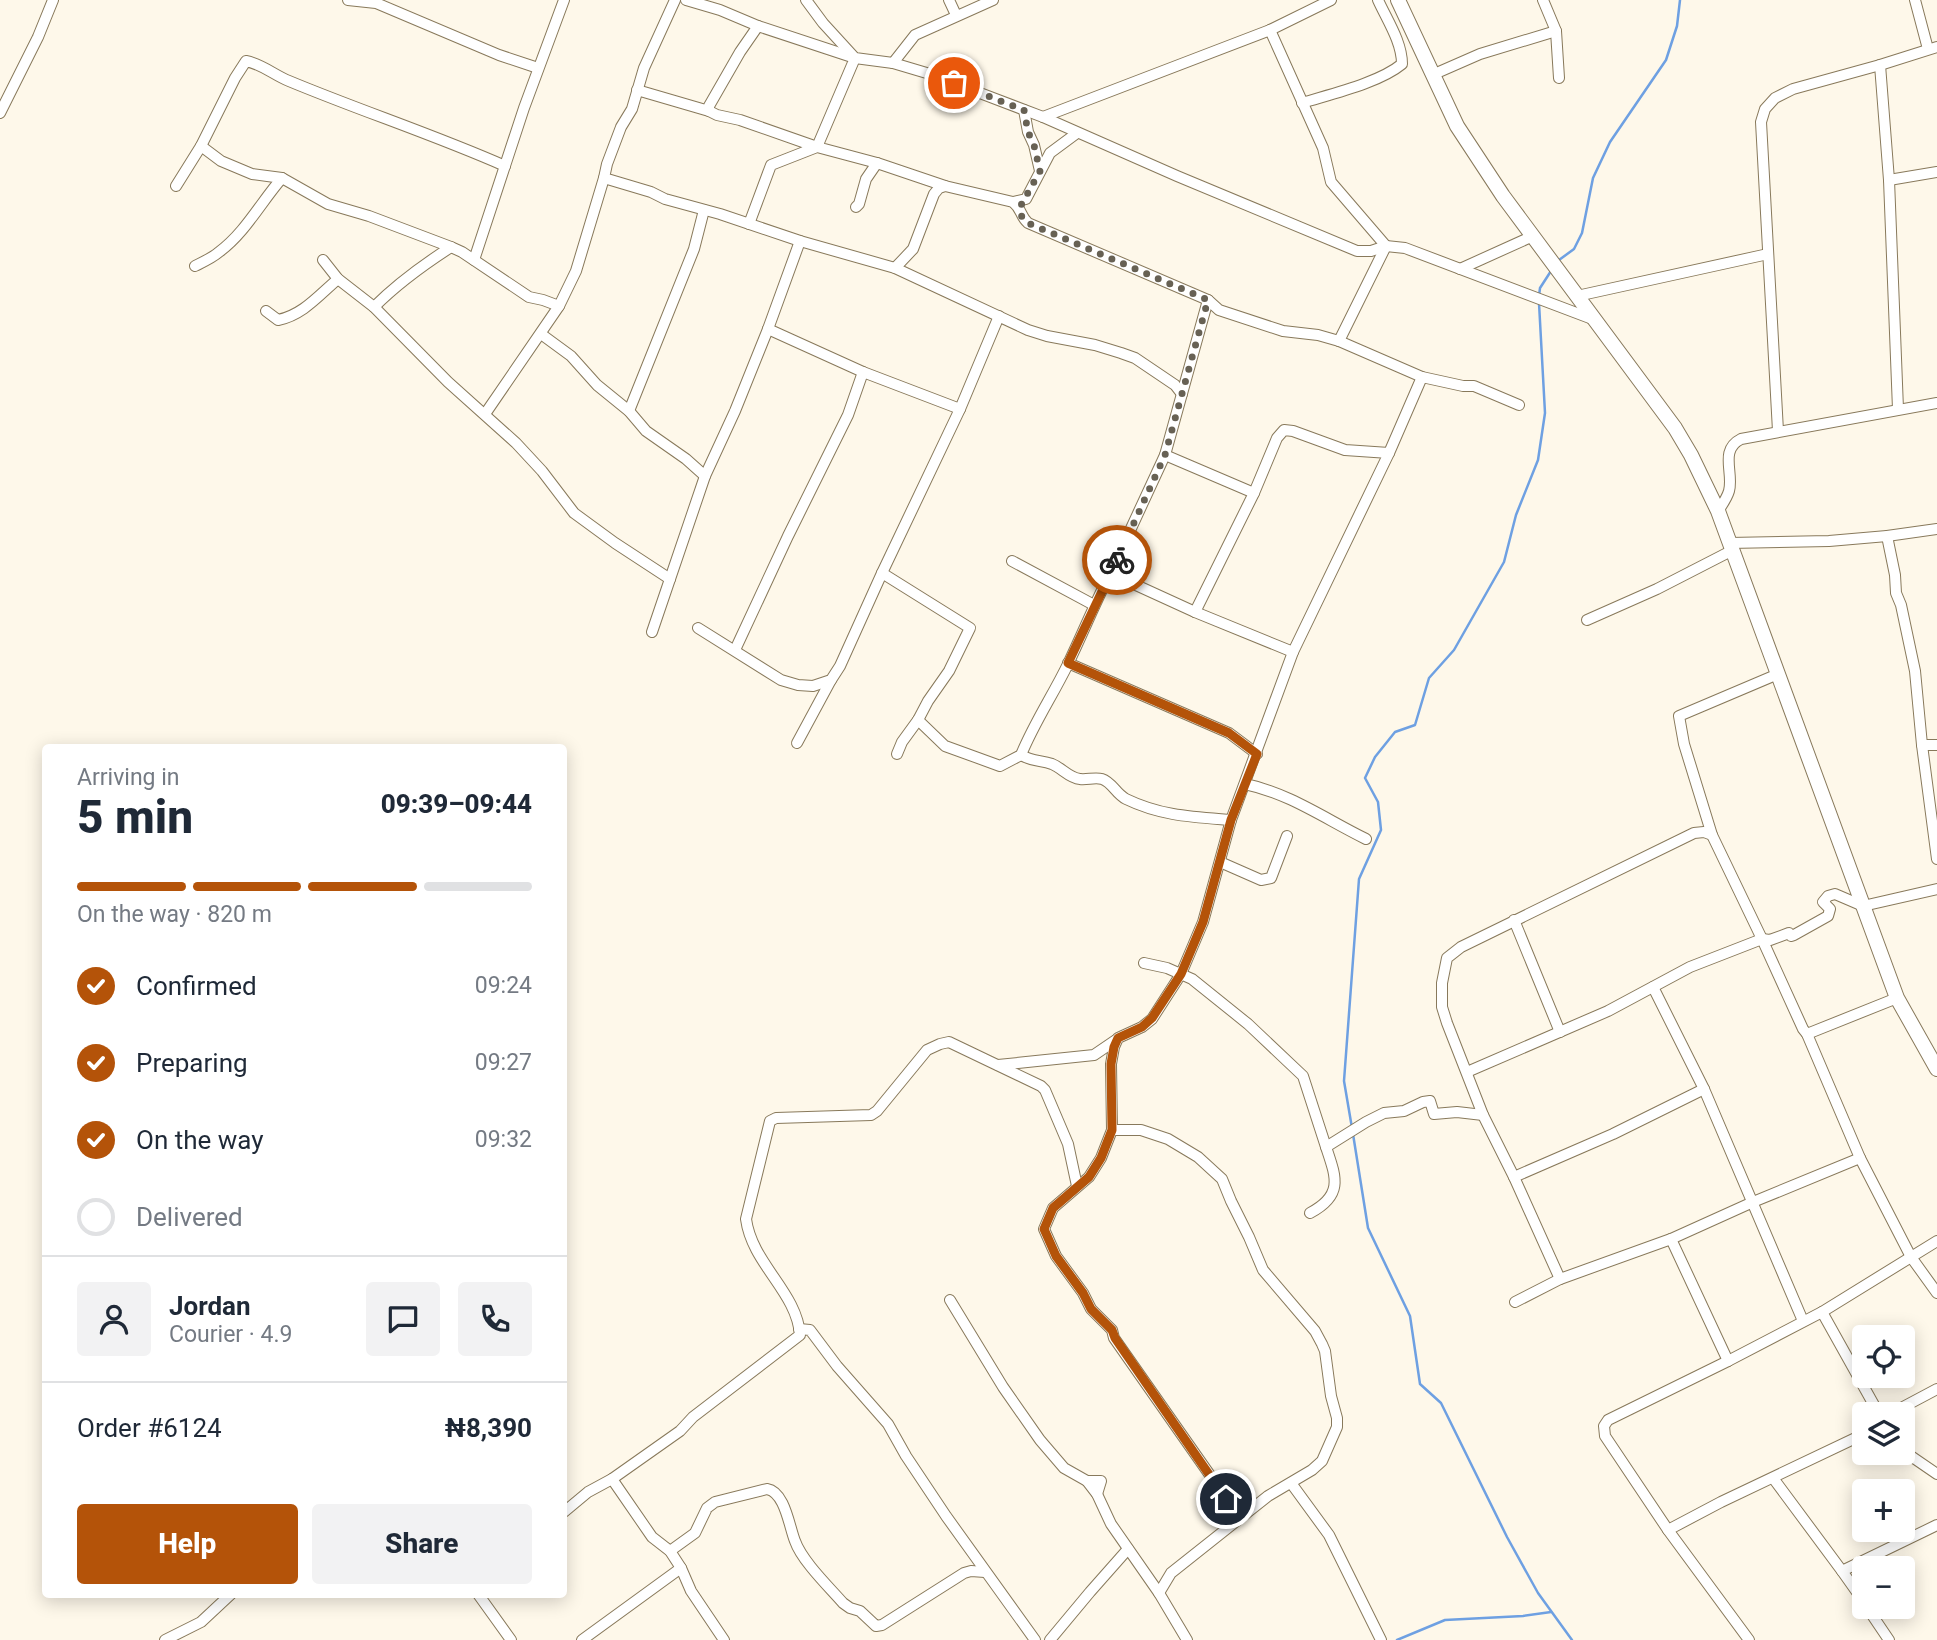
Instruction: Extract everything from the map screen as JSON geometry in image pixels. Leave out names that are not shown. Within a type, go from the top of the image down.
[{"type":"main road","points":[[1398,0],[1457,126],[1497,187],[1675,428],[1691,455],[1717,511],[1897,998],[1937,1069]]},
{"type":"street","points":[[0,113],[38,37],[53,0]]},
{"type":"street","points":[[348,0],[376,3],[499,55],[538,68]]},
{"type":"street","points":[[474,260],[538,68],[564,0]]},
{"type":"street","points":[[485,414],[541,334],[572,283],[607,164],[621,127],[632,108],[652,48],[675,0]]},
{"type":"street","points":[[686,0],[855,58],[893,63],[930,74],[1043,117],[1357,251],[1371,251],[1387,246],[1405,248],[1595,320]]},
{"type":"street","points":[[806,0],[855,58]]},
{"type":"street","points":[[948,0],[956,15]]},
{"type":"street","points":[[893,63],[915,35],[993,0]]},
{"type":"street","points":[[1043,117],[1270,30],[1331,0]]},
{"type":"street","points":[[1302,103],[1362,84],[1402,64],[1402,54],[1378,0]]},
{"type":"street","points":[[1543,0],[1556,31],[1559,78]]},
{"type":"street","points":[[1778,430],[1761,122],[1765,109],[1775,98],[1793,89],[1932,48],[1915,0]]},
{"type":"street","points":[[709,111],[709,106],[732,65],[758,26]]},
{"type":"street","points":[[1270,30],[1323,148],[1331,182],[1387,246]]},
{"type":"street","points":[[1432,75],[1480,54],[1556,31]]},
{"type":"street","points":[[1397,41],[1414,34]]},
{"type":"street","points":[[749,224],[771,164],[817,146],[855,58]]},
{"type":"street","points":[[176,186],[201,146],[246,61],[259,64],[288,81],[505,166]]},
{"type":"street","points":[[1880,65],[1889,180],[1898,409]]},
{"type":"street","points":[[637,90],[945,186],[1019,202]]},
{"type":"street","points":[[1024,110],[1040,171]]},
{"type":"street","points":[[1077,133],[1051,153],[1019,202],[1022,218],[1028,223],[1208,300],[1219,310],[1283,331],[1318,335],[1339,341],[1422,377],[1474,386],[1519,404]]},
{"type":"street","points":[[201,146],[232,166],[252,174],[282,178],[328,204],[369,216],[451,247],[529,297],[559,306]]},
{"type":"street","points":[[856,207],[866,179],[877,163]]},
{"type":"street","points":[[1889,180],[1937,172]]},
{"type":"street","points":[[195,266],[219,253],[231,242],[282,178]]},
{"type":"street","points":[[604,178],[800,241],[895,268],[1028,330],[1095,345],[1135,358],[1175,385],[1182,394]]},
{"type":"street","points":[[895,268],[913,249],[934,194],[945,186]]},
{"type":"street","points":[[629,411],[694,249],[704,210]]},
{"type":"street","points":[[1460,269],[1533,236]]},
{"type":"street","points":[[652,632],[705,476],[735,411],[800,241]]},
{"type":"street","points":[[1339,341],[1387,246]]},
{"type":"street","points":[[373,307],[409,275],[451,247]]},
{"type":"street","points":[[1577,296],[1768,254]]},
{"type":"street","points":[[323,260],[338,279],[373,307],[439,373],[516,443],[574,513],[670,579]]},
{"type":"street","points":[[266,311],[278,320],[292,317],[338,279]]},
{"type":"street","points":[[918,720],[945,746],[985,761],[1000,766],[1021,755],[1068,663],[1165,455],[1208,300]]},
{"type":"street","points":[[797,743],[840,666],[960,409],[999,316]]},
{"type":"street","points":[[768,329],[863,372],[960,409]]},
{"type":"street","points":[[541,334],[571,356],[597,386],[629,411],[646,432],[686,459],[705,476]]},
{"type":"street","points":[[735,650],[848,415],[863,372]]},
{"type":"street","points":[[998,1065],[1094,1055],[1118,1038],[1142,1027],[1152,1018],[1181,974],[1203,922],[1231,820],[1293,652],[1389,453],[1422,377]]},
{"type":"street","points":[[1717,511],[1730,487],[1728,460],[1734,442],[1778,430],[1937,403]]},
{"type":"street","points":[[1195,612],[1254,493],[1277,438],[1284,430],[1345,450],[1389,453]]},
{"type":"street","points":[[1165,455],[1254,493]]},
{"type":"street","points":[[1587,620],[1657,589],[1730,547],[1888,536],[1937,529]]},
{"type":"street","points":[[1888,536],[1896,593],[1912,653],[1937,859]]},
{"type":"street","points":[[1012,561],[1094,605]]},
{"type":"street","points":[[882,573],[970,628],[949,671],[902,742],[897,754]]},
{"type":"street","points":[[1109,576],[1114,575],[1293,652]]},
{"type":"street","points":[[698,628],[781,680],[813,686],[831,680]]},
{"type":"street","points":[[1068,663],[1229,733],[1257,754]]},
{"type":"street","points":[[1778,674],[1679,716],[1684,744],[1712,835],[1807,1034],[1860,1157],[1911,1257],[1937,1293]]},
{"type":"street","points":[[1922,746],[1937,745]]},
{"type":"street","points":[[1021,755],[1030,761],[1051,764],[1080,779],[1100,778],[1108,781],[1116,792],[1125,798],[1167,813],[1231,820]]},
{"type":"street","points":[[1245,785],[1262,788],[1293,801],[1366,839]]},
{"type":"street","points":[[1560,1279],[1483,1115],[1442,1007],[1442,983],[1447,958],[1461,947],[1514,920],[1695,833],[1712,835]]},
{"type":"street","points":[[1220,862],[1261,880],[1271,878],[1287,836]]},
{"type":"street","points":[[1467,1072],[1608,1011],[1690,967],[1762,939],[1770,940],[1788,933],[1794,935],[1828,916],[1830,909],[1823,902],[1828,896],[1835,894],[1863,906],[1937,889]]},
{"type":"street","points":[[1514,920],[1560,1032]]},
{"type":"street","points":[[1144,963],[1167,968],[1192,979],[1303,1076],[1336,1177],[1330,1196],[1310,1213]]},
{"type":"street","points":[[1653,987],[1704,1089],[1803,1321]]},
{"type":"street","points":[[1807,1034],[1897,998]]},
{"type":"street","points":[[1118,1038],[1111,1064],[1112,1130],[1101,1158],[1089,1177],[1053,1208],[1044,1229],[1056,1256],[1083,1293],[1091,1309],[1112,1330],[1240,1518]]},
{"type":"street","points":[[567,1510],[588,1492],[612,1479],[680,1431],[692,1417],[800,1335],[788,1301],[755,1250],[746,1219],[770,1121],[776,1118],[871,1115],[927,1050],[949,1042],[1045,1090],[1068,1144],[1077,1186]]},
{"type":"street","points":[[1514,1177],[1613,1134],[1704,1089]]},
{"type":"street","points":[[1326,1147],[1384,1113],[1404,1111],[1423,1102],[1430,1101],[1434,1114],[1457,1111],[1483,1115]]},
{"type":"street","points":[[1112,1130],[1141,1130],[1168,1139],[1217,1172],[1227,1188],[1263,1270],[1315,1331],[1322,1344],[1338,1426],[1322,1461],[1292,1483],[1268,1496],[1171,1573],[1159,1593]]},
{"type":"street","points":[[1515,1302],[1560,1279],[1671,1240],[1860,1157]]},
{"type":"street","points":[[1671,1240],[1728,1361]]},
{"type":"street","points":[[1749,1640],[1668,1530],[1605,1436],[1604,1426],[1608,1420],[1822,1312],[1937,1241]]},
{"type":"street","points":[[950,1300],[1003,1387],[1040,1440],[1064,1468],[1087,1481],[1097,1494],[1111,1524],[1159,1593],[1187,1640]]},
{"type":"street","points":[[1822,1312],[1872,1402]]},
{"type":"street","points":[[799,1329],[810,1330],[837,1366],[888,1424],[906,1456],[1034,1640]]},
{"type":"street","points":[[1913,1402],[1937,1389]]},
{"type":"street","points":[[1668,1530],[1852,1440]]},
{"type":"street","points":[[1915,1459],[1937,1474]]},
{"type":"street","points":[[1773,1478],[1852,1585]]},
{"type":"street","points":[[612,1479],[652,1536],[670,1551],[691,1591],[724,1640]]},
{"type":"street","points":[[1292,1483],[1329,1535],[1381,1640]]},
{"type":"street","points":[[670,1551],[695,1533],[707,1508],[715,1502],[767,1489],[778,1494],[794,1539],[805,1558],[843,1603],[860,1611],[876,1626],[882,1625],[964,1573],[985,1572]]},
{"type":"street","points":[[1842,1571],[1937,1525]]},
{"type":"street","points":[[1050,1640],[1128,1549]]},
{"type":"street","points":[[582,1640],[681,1568]]},
{"type":"street","points":[[166,1640],[201,1622],[227,1598]]},
{"type":"street","points":[[481,1598],[511,1640]]},
{"type":"street","points":[[1875,1619],[1889,1640]]},
{"type":"waterway","points":[[1559,260],[1574,249],[1582,233],[1593,178],[1610,142],[1666,60],[1677,26],[1680,0]]},
{"type":"waterway","points":[[1539,296],[1540,288],[1551,271]]},
{"type":"waterway","points":[[1352,1128],[1344,1081],[1359,879],[1381,830],[1378,802],[1365,778],[1375,757],[1395,732],[1415,725],[1429,678],[1454,650],[1504,562],[1516,515],[1538,460],[1545,413],[1539,303]]},
{"type":"waterway","points":[[1353,1134],[1368,1228],[1410,1316],[1420,1384],[1441,1403],[1507,1537],[1538,1593],[1572,1640]]},
{"type":"waterway","points":[[1397,1640],[1445,1620],[1551,1612]]},
{"type":"way so far","points":[[954,83],[1024,110],[1040,171],[1020,207],[1022,218],[1028,223],[1208,300],[1165,455],[1117,560]]},
{"type":"route","points":[[1117,560],[1068,663],[1229,733],[1257,754],[1231,820],[1203,922],[1181,974],[1152,1018],[1142,1027],[1118,1038],[1114,1047],[1111,1064],[1112,1130],[1101,1158],[1089,1177],[1053,1208],[1044,1229],[1056,1256],[1083,1293],[1091,1309],[1112,1330],[1226,1499]]}]
